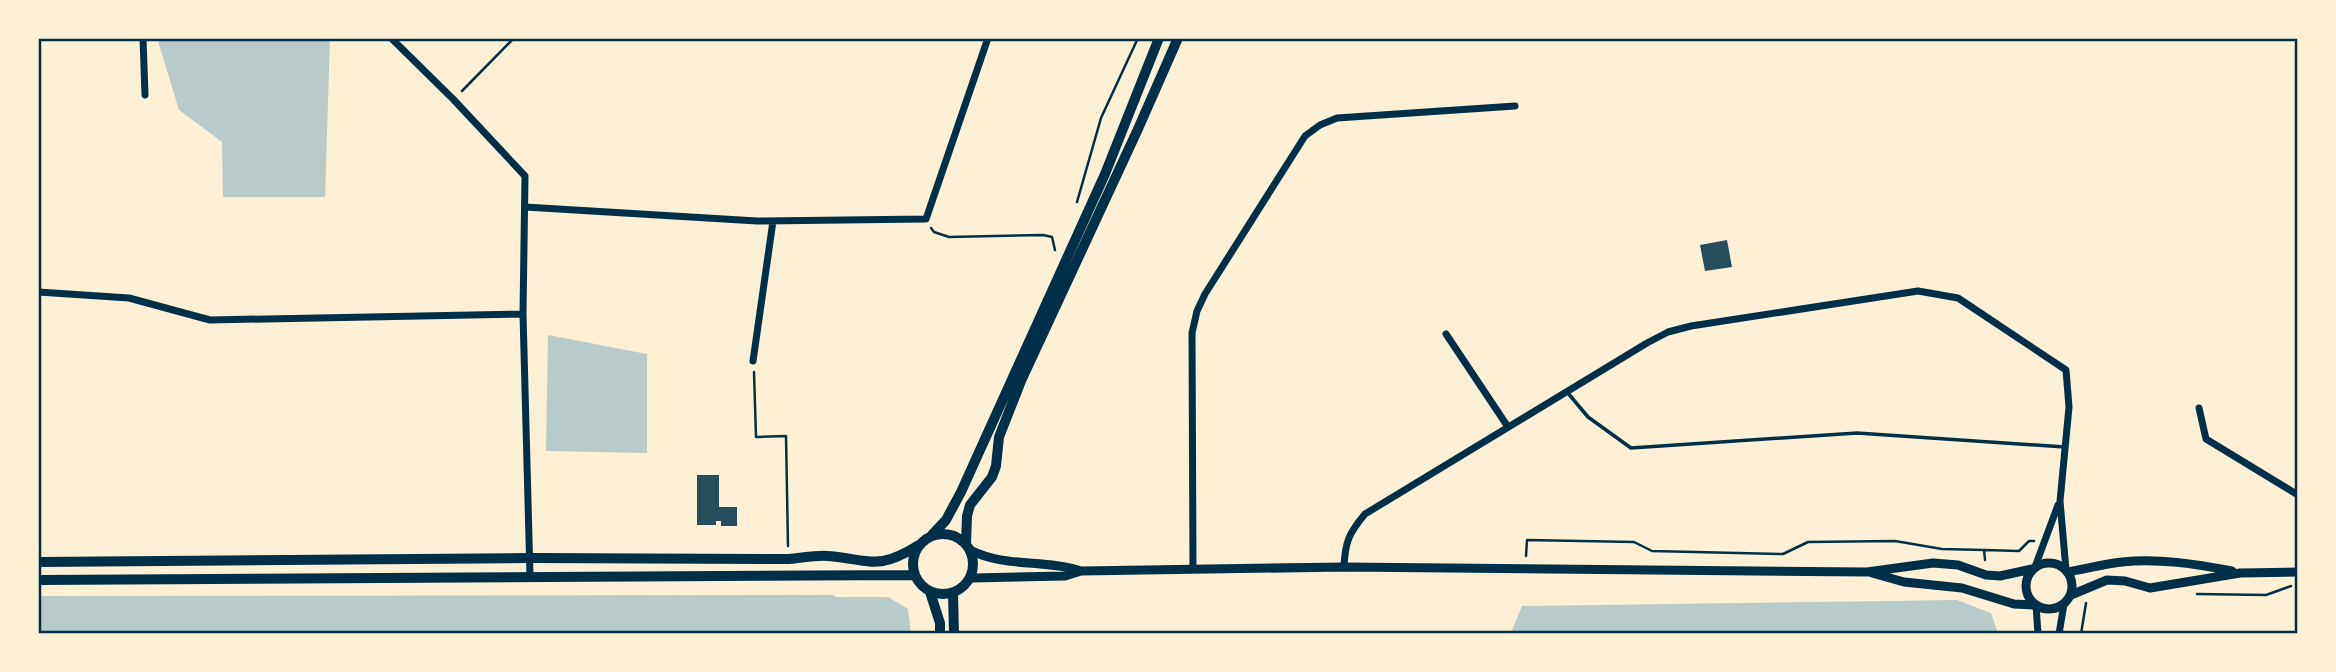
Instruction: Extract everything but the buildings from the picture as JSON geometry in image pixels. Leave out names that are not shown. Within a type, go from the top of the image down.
[{"type":"main road","points":[[38,562],[789,559],[824,556],[870,563],[898,558],[933,536],[946,520],[961,492],[1105,174],[1159,38]]},
{"type":"main road","points":[[919,545],[913,560],[915,575],[930,592],[953,593],[971,578],[973,559],[968,547],[967,516],[970,505],[992,477],[999,437],[1021,381],[1178,38]]},
{"type":"main road","points":[[933,536],[950,535],[968,547]]},
{"type":"main road","points":[[38,580],[915,575]]},
{"type":"main road","points":[[930,592],[940,623],[940,634]]},
{"type":"main road","points":[[953,593],[954,634]]},
{"type":"street","points":[[143,38],[145,95]]},
{"type":"street","points":[[391,38],[525,176],[523,314],[530,576]]},
{"type":"street","points":[[525,207],[773,220],[926,219],[988,38]]},
{"type":"street","points":[[1193,569],[1192,333],[1197,311],[1205,294],[1305,136],[1320,125],[1337,118],[1515,106]]},
{"type":"street","points":[[753,361],[773,220]]},
{"type":"street","points":[[1344,567],[1345,545],[1351,530],[1365,514],[1566,390],[1668,332],[1691,326],[1918,291],[1958,298],[2066,370],[2069,407],[2060,501],[2067,571],[2072,583],[2071,595]]},
{"type":"street","points":[[38,292],[129,298],[211,320],[523,314]]},
{"type":"street","points":[[1446,334],[1508,427]]},
{"type":"street","points":[[2199,408],[2206,439],[2298,495]]},
{"type":"street","points":[[2038,634],[2035,605],[2028,598],[2025,586],[2060,501]]},
{"type":"street","points":[[968,547],[987,558],[1063,565],[1081,571]]},
{"type":"street","points":[[971,578],[1065,576],[1081,571],[1344,567],[1867,572],[1933,564],[1958,565],[1986,575],[2000,576],[2051,563],[2067,571],[2142,561],[2200,565],[2241,573]]},
{"type":"street","points":[[1867,572],[1904,582],[1962,588],[2014,604],[2052,609],[2064,604]]},
{"type":"street","points":[[2059,634],[2064,604],[2071,595],[2107,580],[2115,579],[2150,588],[2241,573],[2298,572]]},
{"type":"lane","points":[[1566,390],[1588,417],[1631,448],[1857,433],[2066,447]]},
{"type":"path","points":[[453,99],[514,38]]},
{"type":"path","points":[[1074,212],[1101,118],[1138,38]]},
{"type":"path","points":[[926,219],[934,232],[948,237],[1052,237],[1056,261],[1062,269]]},
{"type":"path","points":[[753,361],[756,437],[786,436],[788,546]]},
{"type":"path","points":[[1525,569],[1527,540],[1634,542],[1652,551],[1665,552],[1783,554],[1808,542],[1895,541],[1942,548],[1984,550]]},
{"type":"shaded area","points":[[157,38],[330,39],[325,197],[223,197],[222,142],[179,110]]},
{"type":"shaded area","points":[[548,335],[647,354],[647,453],[546,451]]},
{"type":"shaded area","points":[[39,596],[888,597],[908,609],[911,633],[38,633]]},
{"type":"shaded area","points":[[1957,600],[1991,613],[1998,633],[1511,633],[1522,606]]}]
